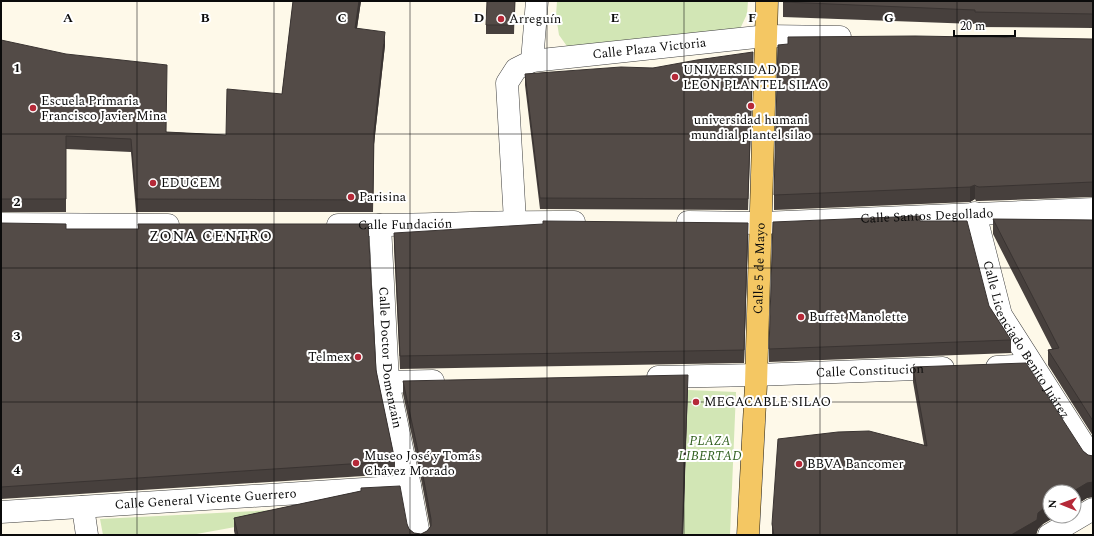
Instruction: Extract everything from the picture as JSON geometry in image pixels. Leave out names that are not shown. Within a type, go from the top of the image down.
[{"type":"main road","name":"Calle 5 de Mayo","points":[[748,535],[756,375],[767,1]]},
{"type":"street","points":[[514,221],[507,83],[516,69],[532,61],[537,1]]},
{"type":"street","name":"Calle Plaza Victoria","points":[[532,61],[766,36],[862,37]]},
{"type":"street","name":"Calle Santos Degollado","points":[[760,222],[1093,209]]},
{"type":"street","name":"Calle Licenciado Benito Juárez","points":[[975,213],[1001,315],[1093,458]]},
{"type":"street","name":"Calle Fundación","points":[[317,225],[380,226],[514,221],[594,222]]},
{"type":"street","points":[[665,222],[760,222]]},
{"type":"street","points":[[1,224],[191,225]]},
{"type":"street","name":"Calle Doctor Domenzain","points":[[380,226],[388,382],[419,535]]},
{"type":"street","name":"Calle Constitución","points":[[639,377],[756,375],[1032,365]]},
{"type":"street","points":[[388,382],[451,380]]},
{"type":"street","name":"Calle General Vicente Guerrero","points":[[1,512],[410,486]]},
{"type":"street","points":[[83,507],[87,535]]},
{"type":"street","points":[[1049,535],[1093,510]]},
{"type":"green space","points":[[557,1],[748,1],[747,14],[740,29],[569,49],[559,35],[556,16]]},
{"type":"green space","name":"PLAZA LIBERTAD","points":[[688,390],[736,392],[730,535],[683,535]]},
{"type":"green space","points":[[353,506],[191,535],[103,535],[100,519]]},
{"type":"building","points":[[293,1],[359,1],[355,28],[385,32],[374,131],[373,200],[136,199],[131,139],[66,136],[66,199],[1,199],[1,40],[66,54],[167,65],[166,132],[226,135],[227,89],[282,94]]},
{"type":"building","name":"Arreguín","points":[[487,1],[515,1],[514,25],[486,25]]},
{"type":"building","points":[[783,1],[1093,1],[1093,14],[975,12],[975,10]]},
{"type":"building","points":[[915,36],[1093,39],[1093,182],[979,187],[975,185],[970,187],[774,195],[778,45],[788,44],[788,37]]},
{"type":"building","points":[[753,52],[748,199],[540,198],[525,74],[621,67],[653,68]]},
{"type":"building","points":[[920,216],[920,221],[967,221],[989,306],[1011,340],[769,349],[773,222]]},
{"type":"building","points":[[993,219],[1093,220],[1093,421],[1048,350],[1059,348]]},
{"type":"building","points":[[543,221],[748,223],[744,350],[400,356],[394,233],[543,224]]},
{"type":"building","points":[[1,223],[66,224],[66,229],[139,229],[138,224],[368,224],[376,370],[395,461],[1,487]]},
{"type":"building","points":[[1026,363],[1083,451],[1088,455],[1093,456],[1093,482],[1082,486],[1082,484],[1042,484],[1042,510],[1038,513],[1037,520],[1011,535],[774,535],[772,524],[778,439],[838,432],[869,431],[927,446],[913,367]]},
{"type":"building","points":[[688,375],[682,535],[238,535],[234,518],[361,491],[361,488],[400,486],[409,529],[414,533],[421,534],[427,531],[431,526],[431,519],[403,381]]},
{"type":"place","name":"Arreguín","points":[[501,19]]},
{"type":"place","name":"UNIVERSIDAD DE LEON PLANTEL SILAO","points":[[675,77]]},
{"type":"place","name":"universidad humani mundial plantel silao","points":[[751,106]]},
{"type":"place","name":"Escuela Primaria Francisco Javier Mina","points":[[33,108]]},
{"type":"place","name":"EDUCEM","points":[[153,183]]},
{"type":"place","name":"Parisina","points":[[351,197]]},
{"type":"place","name":"Buffet Manolette","points":[[801,317]]},
{"type":"place","name":"Telmex","points":[[358,357]]},
{"type":"place","name":"MEGACABLE SILAO","points":[[696,402]]},
{"type":"place","name":"Museo José y Tomás Chávez Morado","points":[[356,463]]},
{"type":"place","name":"BBVA Bancomer","points":[[799,464]]},
{"type":"district","name":"ZONA CENTRO","points":[[211,236]]}]
